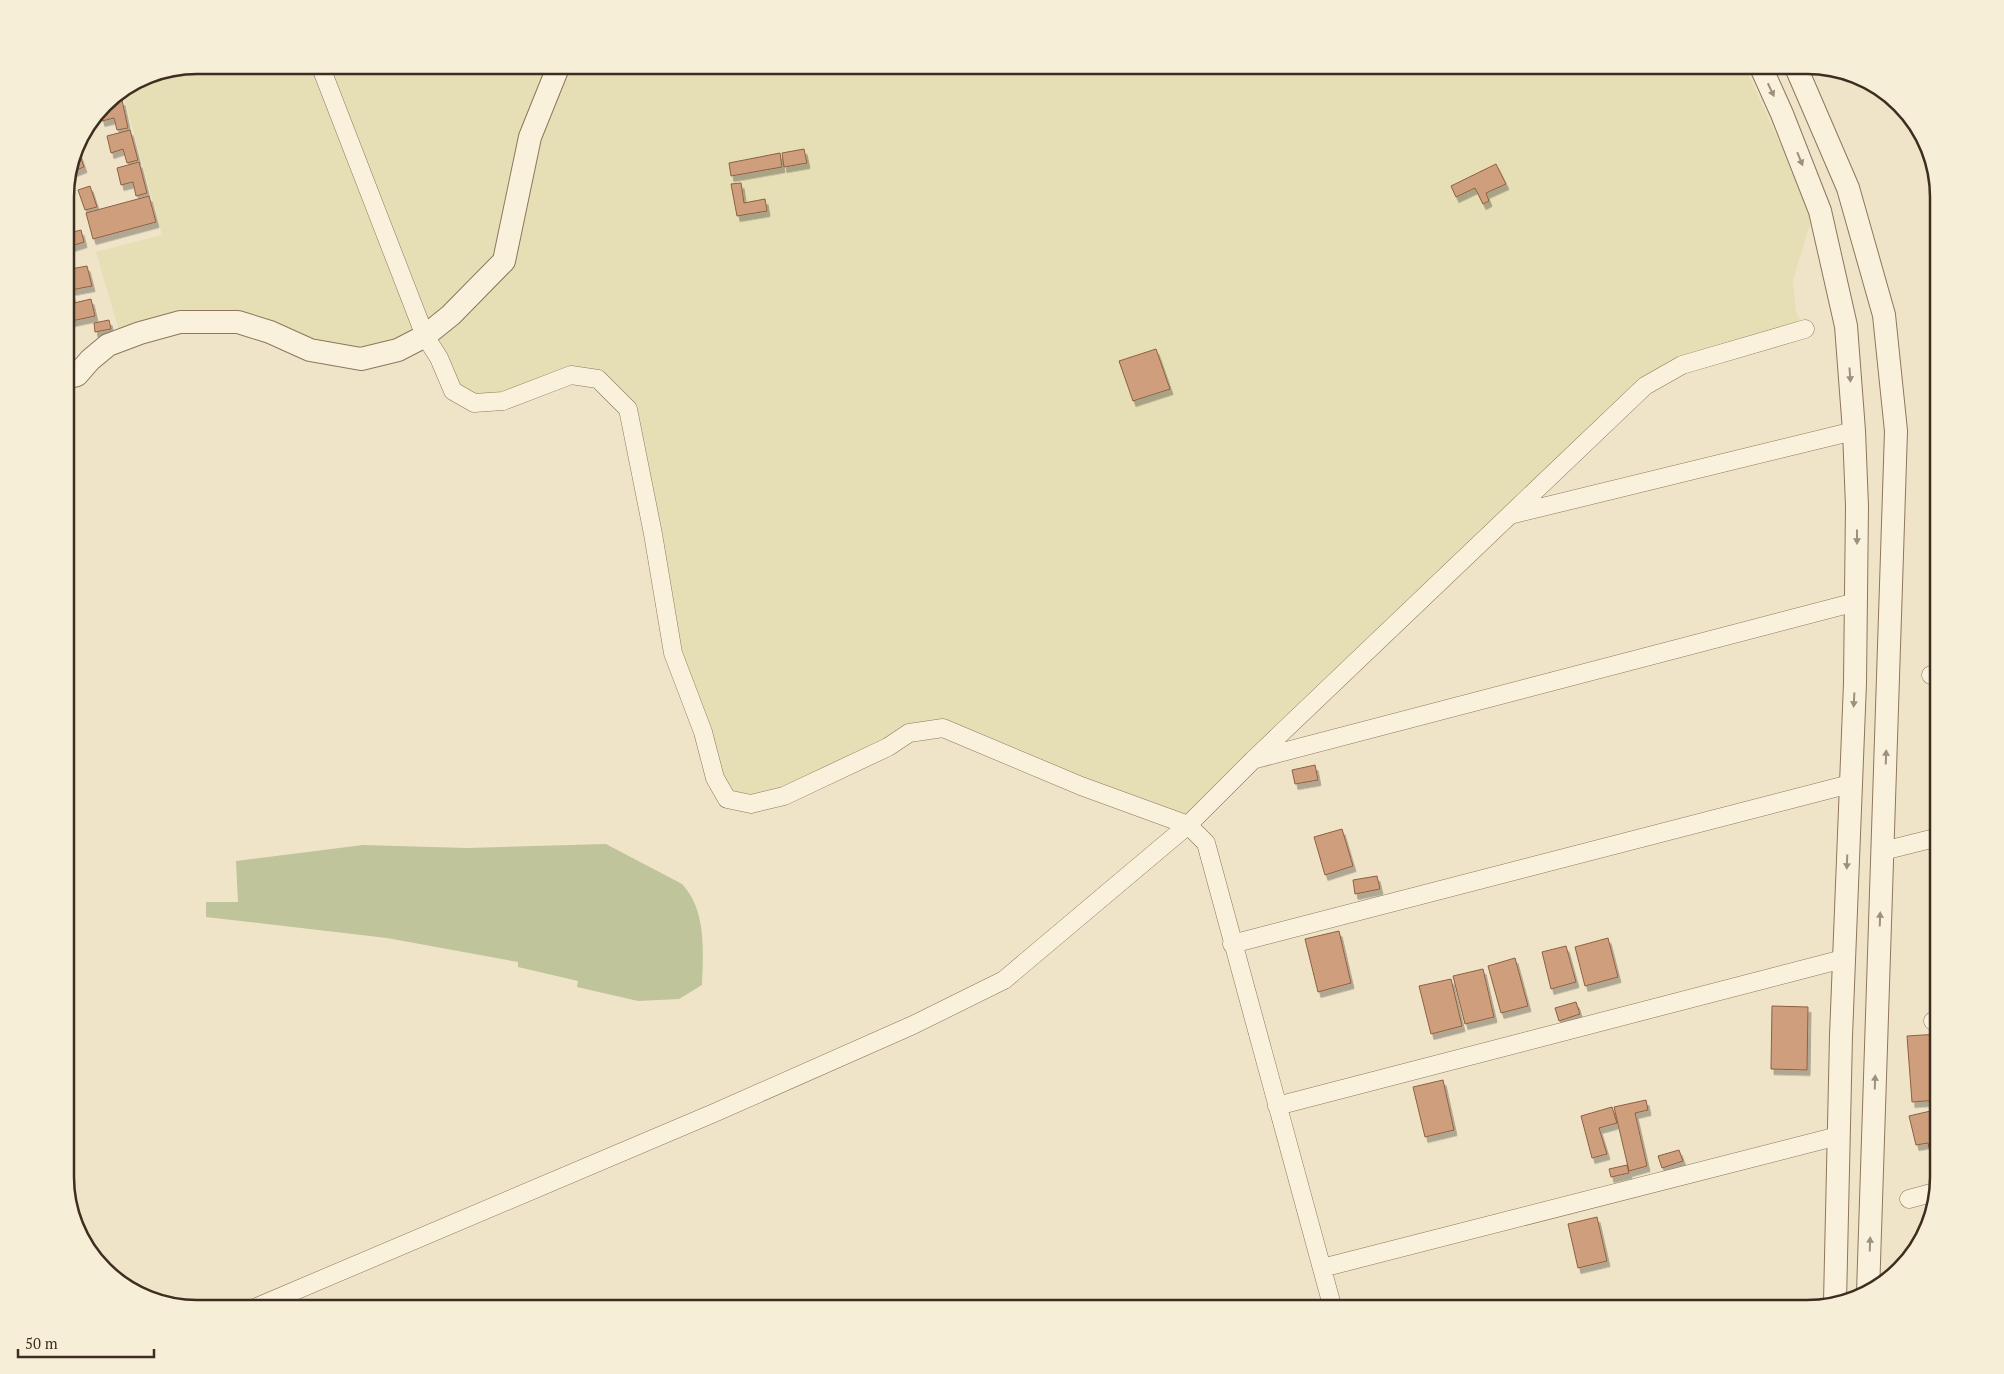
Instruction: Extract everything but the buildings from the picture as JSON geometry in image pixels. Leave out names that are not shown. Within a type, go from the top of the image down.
[{"type":"street","points":[[323,74],[425,336],[439,358],[453,391],[474,403],[504,401],[571,375],[598,379],[628,409],[654,534],[672,653],[703,732],[715,778],[727,799],[751,804],[784,796],[888,748],[909,733],[943,728],[1081,786],[1188,825],[1206,843],[1331,1300]]},
{"type":"street","points":[[74,376],[108,346],[140,332],[180,322],[238,322],[270,332],[310,350],[361,359],[398,350],[425,336],[450,315],[504,261],[530,137],[555,74]]},
{"type":"street","points":[[1764,74],[1782,114],[1820,212],[1846,326],[1854,431],[1857,506],[1856,602],[1843,959],[1835,1297]]},
{"type":"street","points":[[1799,74],[1848,188],[1884,315],[1896,431],[1868,1284]]},
{"type":"street","points":[[273,1300],[732,1105],[913,1025],[1004,980],[1188,825],[1253,760],[1645,386],[1682,365],[1805,329]]},
{"type":"street","points":[[1510,515],[1854,431]]},
{"type":"street","points":[[1253,760],[1856,602]]},
{"type":"street","points":[[1232,944],[1850,784]]},
{"type":"street","points":[[1883,851],[1930,839]]},
{"type":"street","points":[[1277,1106],[1843,959]]},
{"type":"street","points":[[1322,1268],[1838,1136]]},
{"type":"street","points":[[1909,1199],[1929,1194]]},
{"type":"shaded area","points":[[196,74],[1748,74],[1813,215],[1793,280],[1796,311],[1805,329],[1645,386],[1188,825],[943,728],[784,796],[727,799],[688,688],[628,409],[598,379],[571,375],[503,401],[453,391],[425,336],[361,359],[270,332],[119,331],[96,252],[162,235],[124,98],[135,90],[157,80],[172,76]]},
{"type":"green space","points":[[606,844],[682,884],[696,906],[700,919],[703,945],[702,985],[679,999],[638,1001],[577,987],[578,981],[518,967],[518,962],[387,938],[206,917],[206,902],[238,902],[236,861],[363,845],[467,848]]}]
